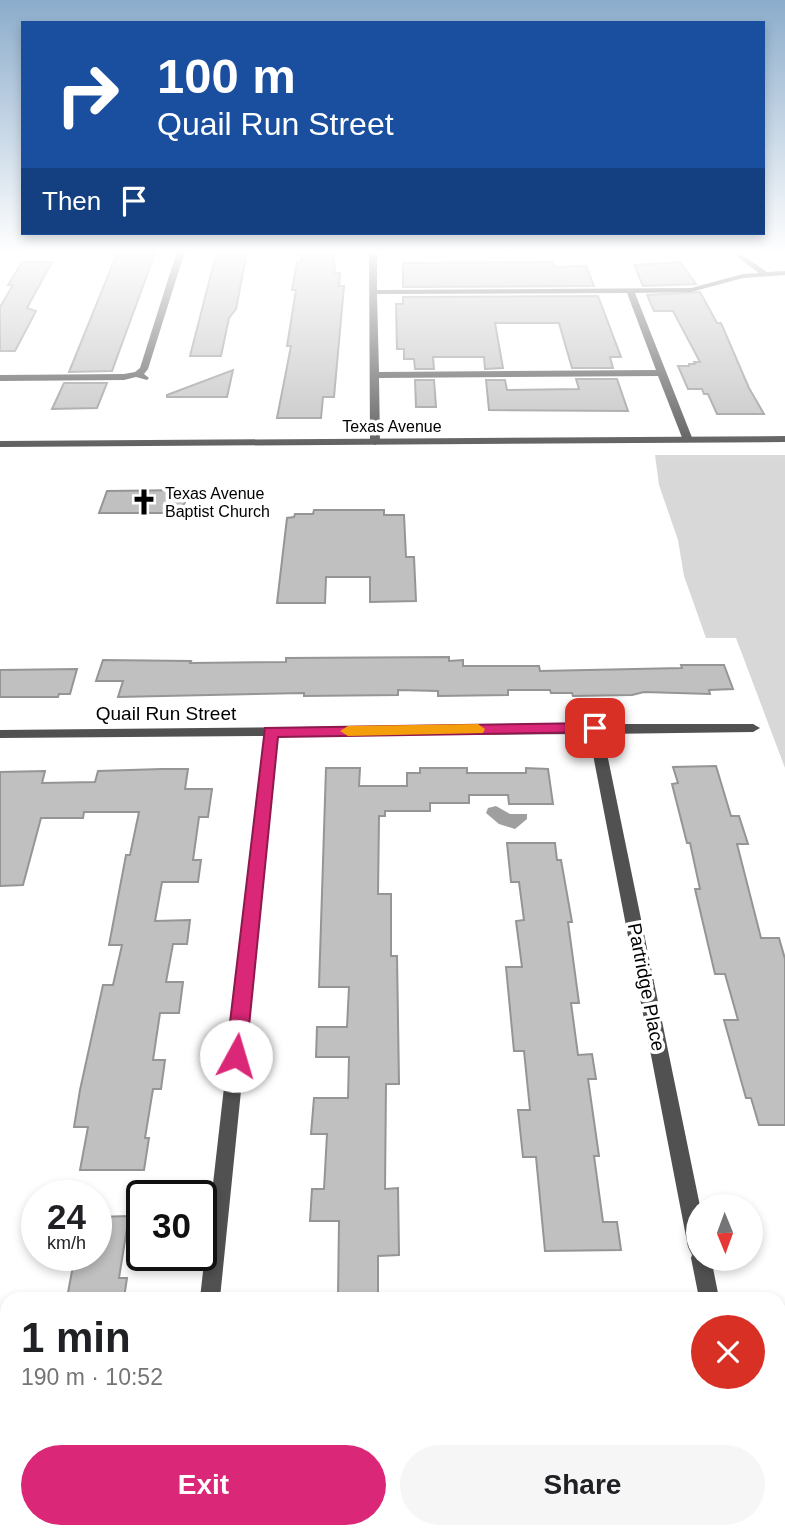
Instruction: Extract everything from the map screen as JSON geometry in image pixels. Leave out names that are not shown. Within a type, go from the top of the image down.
[{"type":"street","points":[[0,378],[141,376],[158,323]]},
{"type":"street","points":[[373,323],[375,442]]},
{"type":"street","points":[[642,323],[688,440]]},
{"type":"street","points":[[374,375],[662,373]]},
{"type":"street","name":"Texas Avenue","points":[[0,444],[785,439]]},
{"type":"street","name":"Partridge Place","points":[[595,728],[687,1194]]},
{"type":"street","name":"Quail Run Street","points":[[0,734],[753,728]]},
{"type":"street","points":[[211,1292],[271,732]]},
{"type":"street","points":[[704,1271],[708,1292]]},
{"type":"shaded area","points":[[655,455],[785,455],[785,768],[736,638],[706,638],[684,576],[678,540],[659,485]]},
{"type":"shaded area","points":[[496,806],[510,814],[527,814],[527,819],[515,829],[499,824],[486,813],[488,808]]},
{"type":"building","points":[[0,323],[30,323],[15,351],[0,351]]},
{"type":"building","points":[[89,323],[130,323],[112,371],[69,372]]},
{"type":"building","points":[[199,323],[228,323],[221,356],[190,356]]},
{"type":"building","points":[[291,323],[341,323],[334,397],[323,397],[321,418],[277,418],[291,346],[287,346]]},
{"type":"building","points":[[396,323],[608,323],[621,357],[610,357],[613,368],[572,368],[559,323],[495,323],[503,368],[485,369],[484,357],[433,357],[434,369],[415,369],[414,359],[404,359],[404,349],[397,349]]},
{"type":"building","points":[[679,323],[721,323],[749,388],[764,414],[717,414],[708,394],[704,394],[702,389],[688,389],[678,366],[700,362]]},
{"type":"building","points":[[233,370],[227,397],[167,397],[167,395]]},
{"type":"building","points":[[576,379],[617,379],[628,411],[489,410],[486,380],[505,380],[507,390],[579,389]]},
{"type":"building","points":[[415,380],[434,380],[436,407],[416,407]]},
{"type":"building","points":[[64,383],[107,383],[97,408],[52,409]]},
{"type":"building","name":"Texas Avenue Baptist Church","points":[[188,490],[182,513],[99,513],[107,491]]},
{"type":"building","points":[[314,510],[384,510],[384,515],[404,515],[406,557],[414,557],[416,601],[370,602],[370,577],[326,577],[325,603],[277,603],[287,518],[294,517],[295,514],[313,514]]},
{"type":"building","points":[[449,657],[449,661],[463,660],[463,666],[539,666],[540,671],[724,665],[733,689],[709,690],[710,694],[644,692],[632,695],[573,696],[572,693],[551,693],[550,690],[508,690],[508,695],[438,696],[438,691],[398,690],[398,695],[304,696],[304,693],[118,697],[123,681],[96,681],[103,660],[191,661],[190,663],[286,662],[286,658]]},
{"type":"building","points":[[77,669],[70,694],[59,694],[58,697],[0,697],[0,670]]},
{"type":"building","points":[[716,766],[731,816],[739,816],[748,844],[737,844],[761,938],[779,938],[785,959],[785,1125],[759,1125],[751,1098],[746,1098],[724,1020],[738,1020],[725,974],[715,974],[695,889],[700,889],[690,843],[687,843],[672,784],[678,783],[673,767]]},
{"type":"building","points":[[326,768],[360,768],[359,786],[407,786],[407,773],[420,773],[420,768],[467,768],[467,773],[526,773],[526,768],[548,769],[553,804],[509,804],[508,795],[469,795],[469,803],[430,803],[430,811],[385,811],[385,816],[379,816],[378,894],[391,894],[391,956],[397,956],[399,1084],[386,1084],[385,1189],[398,1188],[399,1255],[378,1256],[378,1292],[338,1292],[339,1221],[310,1221],[312,1189],[324,1189],[327,1134],[311,1134],[314,1098],[348,1098],[349,1057],[316,1057],[317,1027],[347,1027],[349,987],[319,987]]},
{"type":"building","points":[[188,769],[185,789],[212,789],[208,817],[199,817],[193,860],[201,860],[198,882],[162,882],[155,921],[190,920],[187,944],[173,944],[166,982],[183,982],[179,1013],[160,1013],[153,1060],[165,1060],[161,1089],[153,1089],[145,1138],[149,1138],[144,1170],[80,1170],[88,1127],[74,1127],[80,1090],[103,985],[113,985],[122,945],[109,945],[126,855],[130,855],[139,812],[84,812],[83,818],[41,818],[23,885],[0,886],[0,772],[45,771],[42,783],[95,782],[98,771]]},
{"type":"building","points":[[507,843],[555,843],[557,860],[561,860],[572,922],[568,922],[579,1003],[571,1003],[578,1055],[592,1054],[596,1079],[588,1079],[599,1156],[594,1156],[603,1222],[617,1222],[621,1250],[545,1251],[536,1157],[523,1157],[518,1110],[530,1110],[524,1051],[514,1051],[506,967],[522,967],[516,921],[524,920],[519,882],[511,882]]},
{"type":"building","points":[[126,1216],[119,1278],[127,1278],[125,1292],[68,1292],[72,1271],[112,1271],[112,1217]]},
{"type":"slow traffic","points":[[348,731],[478,729]]},
{"type":"place","name":"Texas Avenue Baptist Church","points":[[144,502]]},
{"type":"route","points":[[236,1056],[271,732],[595,728]]}]
